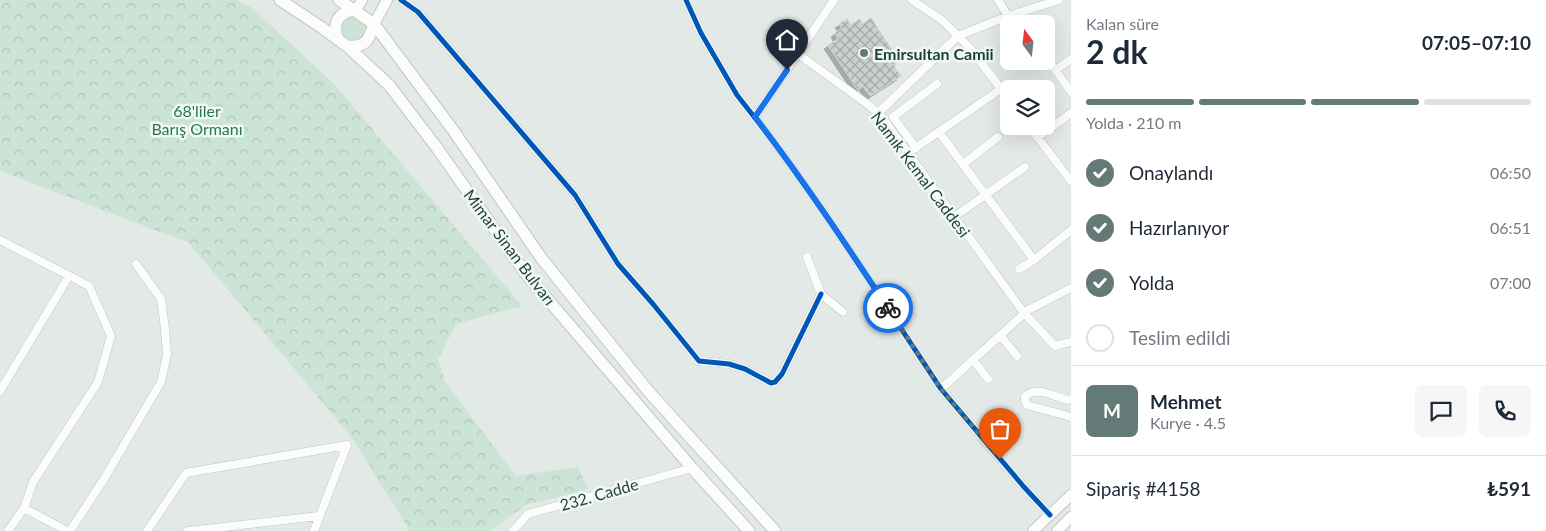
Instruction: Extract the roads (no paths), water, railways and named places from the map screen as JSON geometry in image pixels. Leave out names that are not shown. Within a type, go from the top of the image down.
[{"type":"main road","name":"Mimar Sinan Bulvarı","points":[[280,0],[343,43],[389,85],[438,148],[526,274],[692,468],[749,531]]},
{"type":"main road","name":"Mimar Sinan Bulvarı","points":[[339,0],[374,24],[453,130],[542,259],[649,392],[775,531]]},
{"type":"main road","points":[[356,10],[344,13],[339,17],[335,28],[343,43],[359,46],[364,44],[371,35],[374,24]]},
{"type":"street","points":[[356,10],[362,0]]},
{"type":"street","points":[[374,24],[387,0]]},
{"type":"street","points":[[401,0],[418,12],[574,195],[618,264],[699,361],[728,364],[745,369],[771,383],[775,382],[782,374],[822,294]]},
{"type":"street","points":[[686,0],[701,33],[737,95],[780,150],[834,227],[941,389],[1050,515]]},
{"type":"street","points":[[755,117],[834,0]]},
{"type":"street","points":[[912,0],[943,21],[970,48],[1000,88]]},
{"type":"street","points":[[998,0],[1012,15],[1060,0]]},
{"type":"street","points":[[878,113],[958,36],[1000,20]]},
{"type":"street","name":"Namık Kemal Caddesi","points":[[798,54],[878,113],[1024,313],[1054,346],[1071,342]]},
{"type":"street","points":[[1071,59],[1056,70],[1071,92]]},
{"type":"street","points":[[916,148],[893,117],[937,84]]},
{"type":"street","points":[[907,85],[916,99]]},
{"type":"street","points":[[908,154],[1000,90]]},
{"type":"street","points":[[1070,179],[1038,137],[1071,113]]},
{"type":"street","points":[[939,132],[1034,260]]},
{"type":"street","points":[[963,164],[998,137]]},
{"type":"street","points":[[954,217],[1025,167]]},
{"type":"street","points":[[1020,269],[1071,230]]},
{"type":"street","points":[[1,242],[89,286],[112,336],[98,382],[33,482],[24,508],[8,531]]},
{"type":"street","points":[[807,257],[822,294],[843,312]]},
{"type":"street","points":[[24,508],[68,531],[104,479],[161,382],[167,355],[161,300],[136,264]]},
{"type":"street","points":[[0,391],[69,276]]},
{"type":"street","points":[[941,389],[1024,313],[1071,288]]},
{"type":"street","points":[[1000,335],[1017,356]]},
{"type":"street","points":[[973,360],[988,379]]},
{"type":"street","points":[[1071,399],[1067,400],[1038,391],[1029,392],[1025,396],[1027,405],[1071,417]]},
{"type":"street","points":[[147,531],[186,473],[347,445],[314,531]]},
{"type":"street","name":"232. Cadde","points":[[513,531],[528,514],[692,468]]},
{"type":"street","points":[[1033,531],[1071,495]]},
{"type":"street","points":[[188,531],[319,516]]},
{"type":"street","points":[[1062,529],[1071,517]]},
{"type":"place","name":"Emirsultan Camii","points":[[864,53]]},
{"type":"park label","name":"68'liler Barış Ormanı","points":[[197,119]]}]
